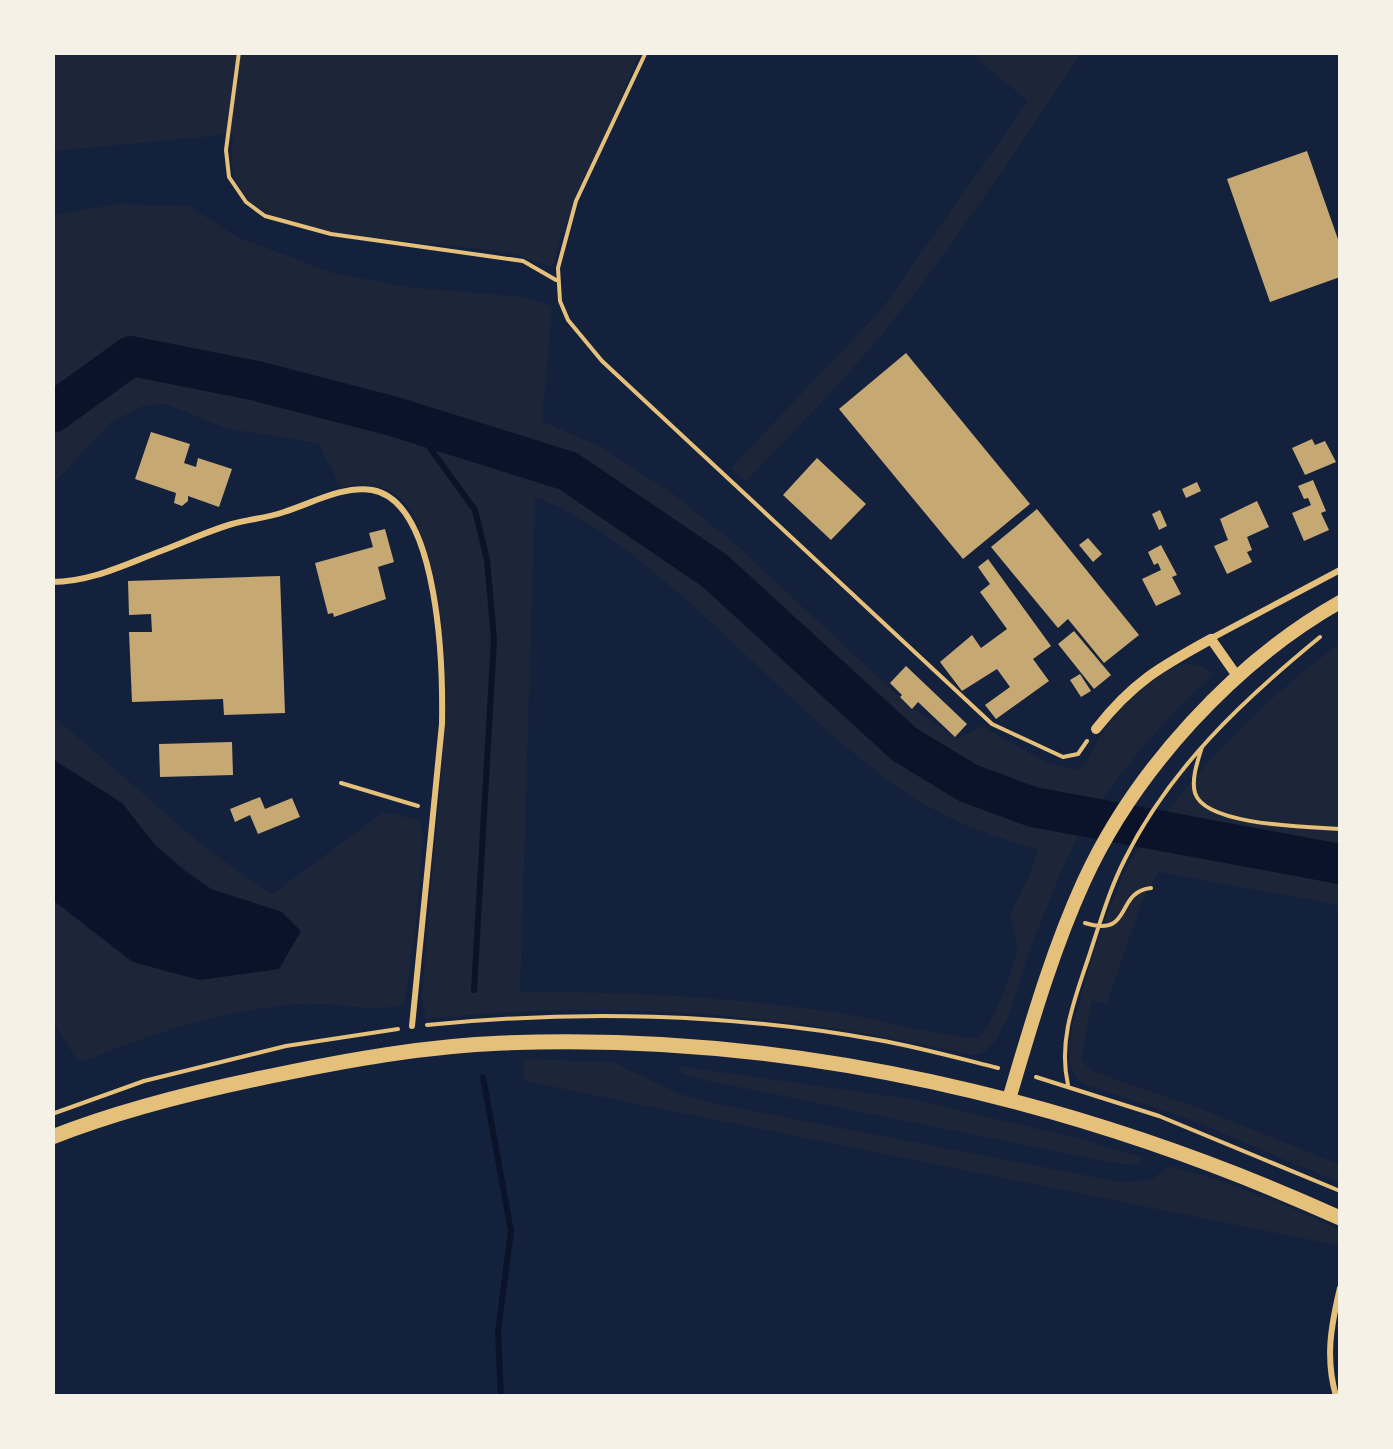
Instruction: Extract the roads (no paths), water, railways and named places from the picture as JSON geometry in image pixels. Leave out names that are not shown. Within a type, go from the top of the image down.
[{"type":"main road","points":[[52,1137],[168,1099],[338,1062],[419,1050],[564,1042],[702,1048],[838,1064],[1008,1099],[1194,1156],[1340,1218]]},
{"type":"street","points":[[1008,1099],[1068,918],[1099,852],[1137,791],[1237,676],[1340,602]]},
{"type":"street","points":[[1096,728],[1122,696],[1173,658],[1211,639],[1237,676]]},
{"type":"lane","points":[[52,582],[69,582],[105,572],[231,524],[360,490],[386,494],[398,501],[411,522],[433,586],[443,673],[442,724],[412,1026]]},
{"type":"lane","points":[[1211,639],[1340,570]]},
{"type":"lane","points":[[1336,1396],[1329,1372],[1330,1331],[1340,1288]]},
{"type":"waterway","points":[[52,413],[131,356],[257,381],[392,416],[568,471],[715,571],[904,744],[968,783],[1033,807],[1340,864]]},
{"type":"waterway","points":[[411,422],[475,510],[487,560],[494,639],[474,990]]},
{"type":"waterway","points":[[483,1077],[511,1231],[498,1332],[501,1396]]}]
